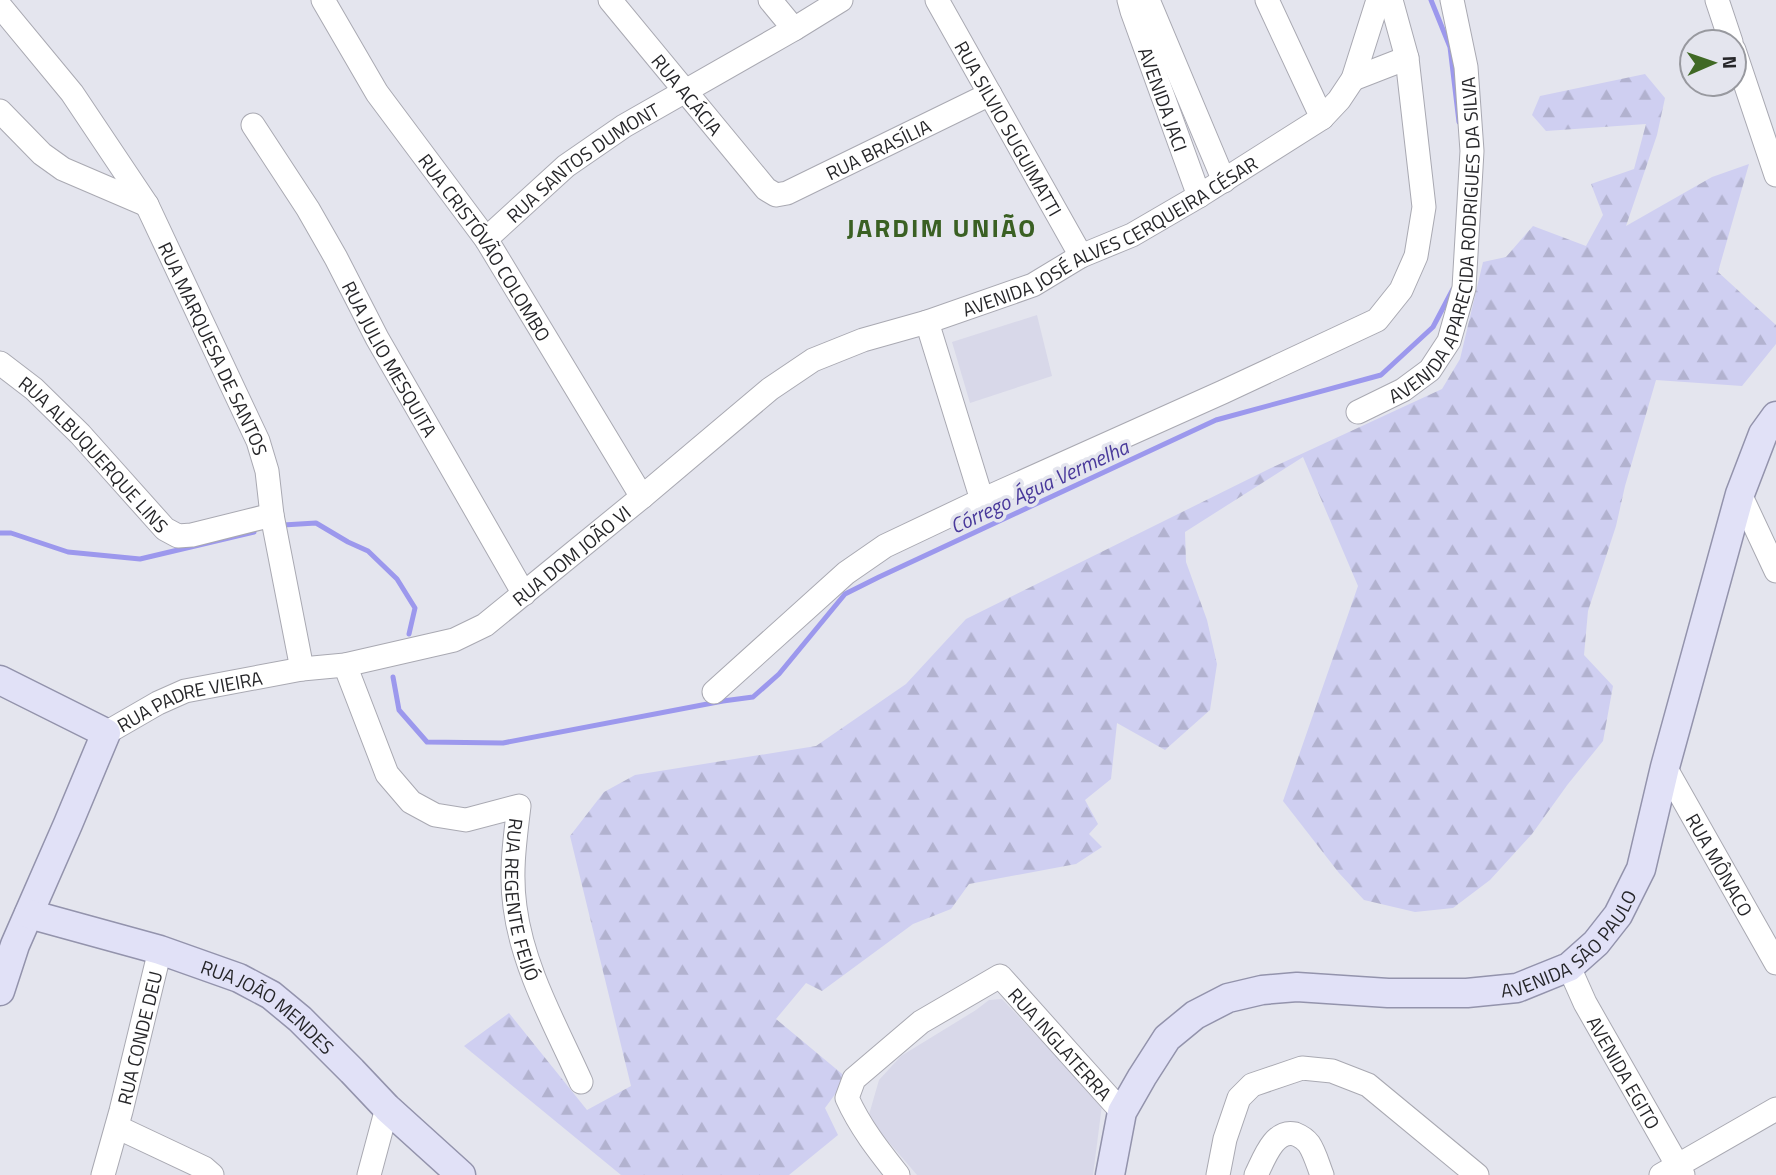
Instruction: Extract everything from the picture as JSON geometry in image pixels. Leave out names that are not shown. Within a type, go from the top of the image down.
[{"type":"main road","name":"AVENIDA SÃO PAULO","points":[[1110,1175],[1122,1112],[1167,1038],[1195,1016],[1228,998],[1262,989],[1297,987],[1388,993],[1467,993],[1517,988],[1569,967],[1596,943],[1618,915],[1641,869],[1665,766],[1740,494],[1763,435],[1776,416]]},
{"type":"main road","points":[[0,680],[106,733]]},
{"type":"main road","name":"RUA PADRE VIEIRA","points":[[0,991],[7,941],[29,914],[106,733]]},
{"type":"main road","name":"RUA JOÃO MENDES","points":[[29,914],[160,950],[239,978],[271,995],[300,1019],[387,1108],[461,1175]]},
{"type":"street","name":"RUA CRISTÓVÃO COLOMBO","points":[[323,0],[377,93],[486,239],[642,497]]},
{"type":"street","name":"RUA ACÁCIA","points":[[610,0],[766,189]]},
{"type":"street","points":[[771,0],[794,29]]},
{"type":"street","name":"RUA SANTOS DUMONT","points":[[486,239],[566,166],[624,126],[841,0]]},
{"type":"street","name":"RUA SILVIO SUGUIMATTI","points":[[937,0],[1081,256]]},
{"type":"street","name":"AVENIDA JACI","points":[[1129,0],[1199,196]]},
{"type":"street","name":"AVENIDA JACI","points":[[1149,0],[1224,181]]},
{"type":"street","points":[[1267,0],[1322,118]]},
{"type":"street","name":"AVENIDA JOSÉ ALVES CERQUEIRA CÉSAR","points":[[769,389],[813,360],[863,340],[927,322],[1033,285],[1081,256],[1132,235],[1224,181],[1322,118],[1339,100],[1353,79],[1378,0]]},
{"type":"street","name":"AVENIDA APARECIDA RODRIGUES DA SILVA","points":[[714,691],[846,573],[886,546],[1377,320],[1401,290],[1416,256],[1424,207],[1407,58],[1391,0]]},
{"type":"street","name":"AVENIDA APARECIDA RODRIGUES DA SILVA","points":[[1358,412],[1403,390],[1430,370],[1449,341],[1464,288],[1472,151],[1466,67],[1452,0]]},
{"type":"street","points":[[1717,0],[1726,28]]},
{"type":"street","name":"RUA MARQUESA DE SANTOS","points":[[0,6],[72,93],[147,205],[258,441],[267,471],[272,515],[302,669]]},
{"type":"street","points":[[1353,79],[1407,58]]},
{"type":"street","points":[[1748,92],[1776,175]]},
{"type":"street","name":"RUA BRASÍLIA","points":[[766,189],[776,195],[787,193],[990,94]]},
{"type":"street","points":[[0,111],[42,153],[63,169],[147,205]]},
{"type":"street","name":"RUA JULIO MESQUITA","points":[[253,125],[314,218],[377,338],[524,594]]},
{"type":"street","points":[[927,322],[982,500]]},
{"type":"street","name":"RUA ALBUQUERQUE LINS","points":[[0,363],[34,389],[80,434],[165,530],[178,536],[192,535],[272,515]]},
{"type":"street","name":"RUA DOM JOÃO VI","points":[[345,665],[454,640],[485,625],[769,389]]},
{"type":"street","points":[[1740,494],[1776,571]]},
{"type":"street","name":"RUA PADRE VIEIRA","points":[[106,733],[185,691],[302,669],[345,665]]},
{"type":"street","name":"RUA REGENTE FEIJÓ","points":[[345,665],[387,774],[411,802],[435,815],[466,820],[519,806],[512,881],[521,942],[534,978],[581,1082]]},
{"type":"street","name":"RUA MÔNACO","points":[[1665,766],[1776,963]]},
{"type":"street","name":"RUA CONDE DEU","points":[[103,1175],[160,950]]},
{"type":"street","name":"AVENIDA EGITO","points":[[1569,967],[1585,1003],[1674,1172]]},
{"type":"street","name":"RUA INGLATERRA","points":[[898,1175],[871,1141],[853,1112],[847,1098],[854,1079],[921,1022],[1000,976],[1122,1112]]},
{"type":"street","points":[[1218,1175],[1225,1139],[1239,1098],[1252,1085],[1302,1069],[1332,1071],[1368,1084],[1477,1175]]},
{"type":"street","points":[[369,1175],[387,1108]]},
{"type":"street","points":[[1674,1172],[1776,1110]]},
{"type":"street","points":[[117,1127],[206,1173]]},
{"type":"street","points":[[1256,1175],[1277,1138],[1292,1133],[1301,1136],[1309,1144],[1322,1175]]},
{"type":"shaded area","points":[[1037,315],[1052,376],[970,403],[952,342]]},
{"type":"shaded area","points":[[1002,999],[1102,1105],[1093,1175],[917,1175],[868,1118],[879,1080],[901,1056],[989,1000]]},
{"type":"green space","points":[[1645,74],[1665,98],[1657,135],[1626,226],[1712,177],[1749,164],[1718,272],[1776,325],[1776,344],[1742,386],[1656,380],[1616,526],[1588,611],[1584,655],[1613,686],[1603,741],[1532,834],[1490,880],[1453,908],[1415,912],[1364,900],[1339,873],[1283,801],[1358,586],[1303,457],[1185,532],[1186,562],[1207,620],[1217,664],[1210,710],[1165,750],[1117,723],[1111,779],[1085,800],[1098,824],[1089,834],[1102,847],[1076,864],[969,884],[951,909],[913,924],[822,991],[806,983],[776,1019],[847,1078],[825,1108],[838,1135],[789,1175],[621,1175],[464,1046],[509,1013],[587,1110],[631,1086],[570,836],[604,792],[635,775],[816,746],[906,684],[966,619],[1271,468],[1442,389],[1460,359],[1483,262],[1506,257],[1533,226],[1586,246],[1603,215],[1591,184],[1634,169],[1646,124],[1546,131],[1532,115],[1540,96]]},
{"type":"waterway","name":"Córrego Água Vermelha","points":[[1431,0],[1450,47],[1459,122]]},
{"type":"waterway","name":"Córrego Água Vermelha","points":[[393,677],[399,710],[427,742],[503,743],[753,697],[779,674],[845,594],[1216,420],[1381,375],[1433,327],[1453,289]]},
{"type":"waterway","name":"Córrego Água Vermelha","points":[[283,525],[316,523],[368,551],[397,579],[415,608],[409,634]]},
{"type":"waterway","name":"Córrego Água Vermelha","points":[[0,533],[11,533],[68,552],[140,559],[254,532]]},
{"type":"district","name":"JARDIM UNIÃO","points":[[942,227]]}]
